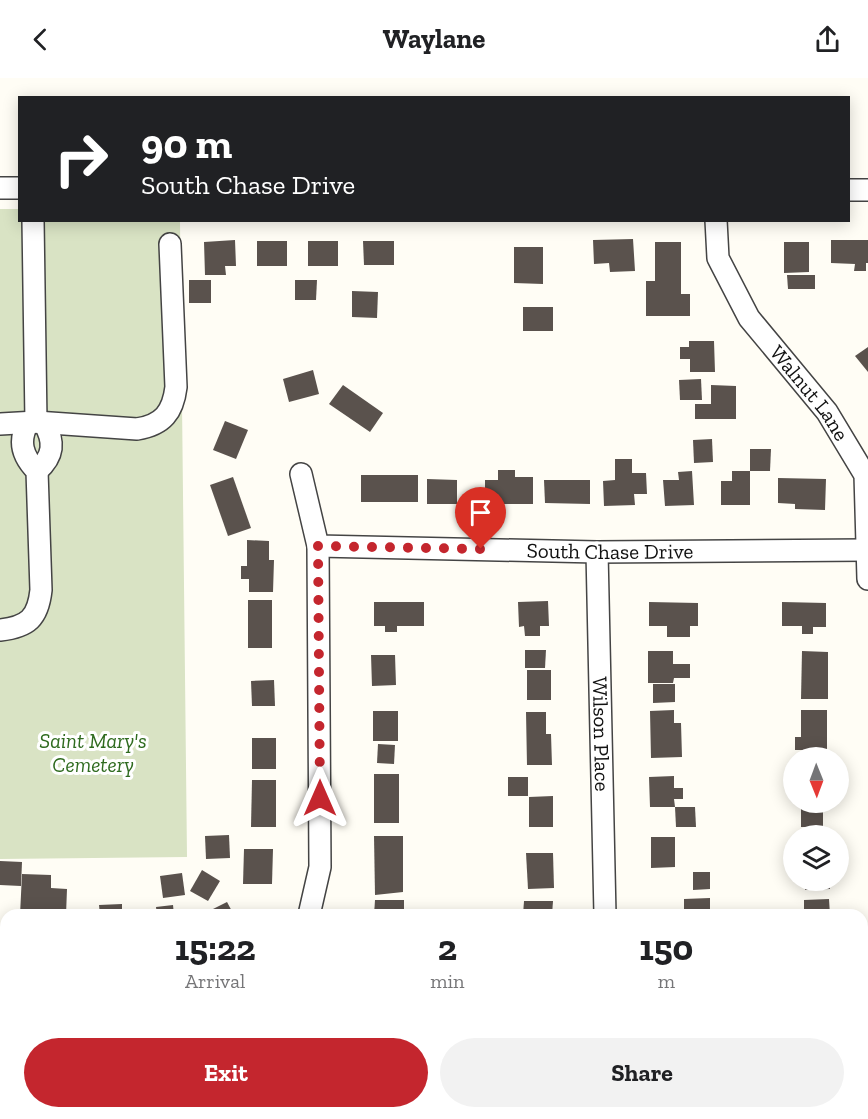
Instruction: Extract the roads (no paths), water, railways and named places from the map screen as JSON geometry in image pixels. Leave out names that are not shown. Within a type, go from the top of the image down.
[{"type":"street","points":[[0,188],[18,188]]},
{"type":"street","points":[[850,190],[868,190]]},
{"type":"street","points":[[0,630],[26,624],[39,605],[37,471],[50,456],[52,449],[52,441],[36,423],[33,222]]},
{"type":"street","name":"Walnut Lane","points":[[716,222],[718,258],[749,318],[827,412],[865,475],[868,579]]},
{"type":"street","points":[[0,424],[36,423],[137,429],[151,426],[162,420],[170,411],[176,387],[170,244]]},
{"type":"street","points":[[36,423],[22,433],[22,447],[31,465],[37,471]]},
{"type":"street","points":[[301,474],[318,546],[320,867],[310,909]]},
{"type":"street","name":"South Chase Drive","points":[[318,546],[597,552],[867,550]]},
{"type":"street","name":"Wilson Place","points":[[597,552],[605,909]]},
{"type":"park label","name":"Saint Mary's Cemetery","points":[[93,753]]}]
